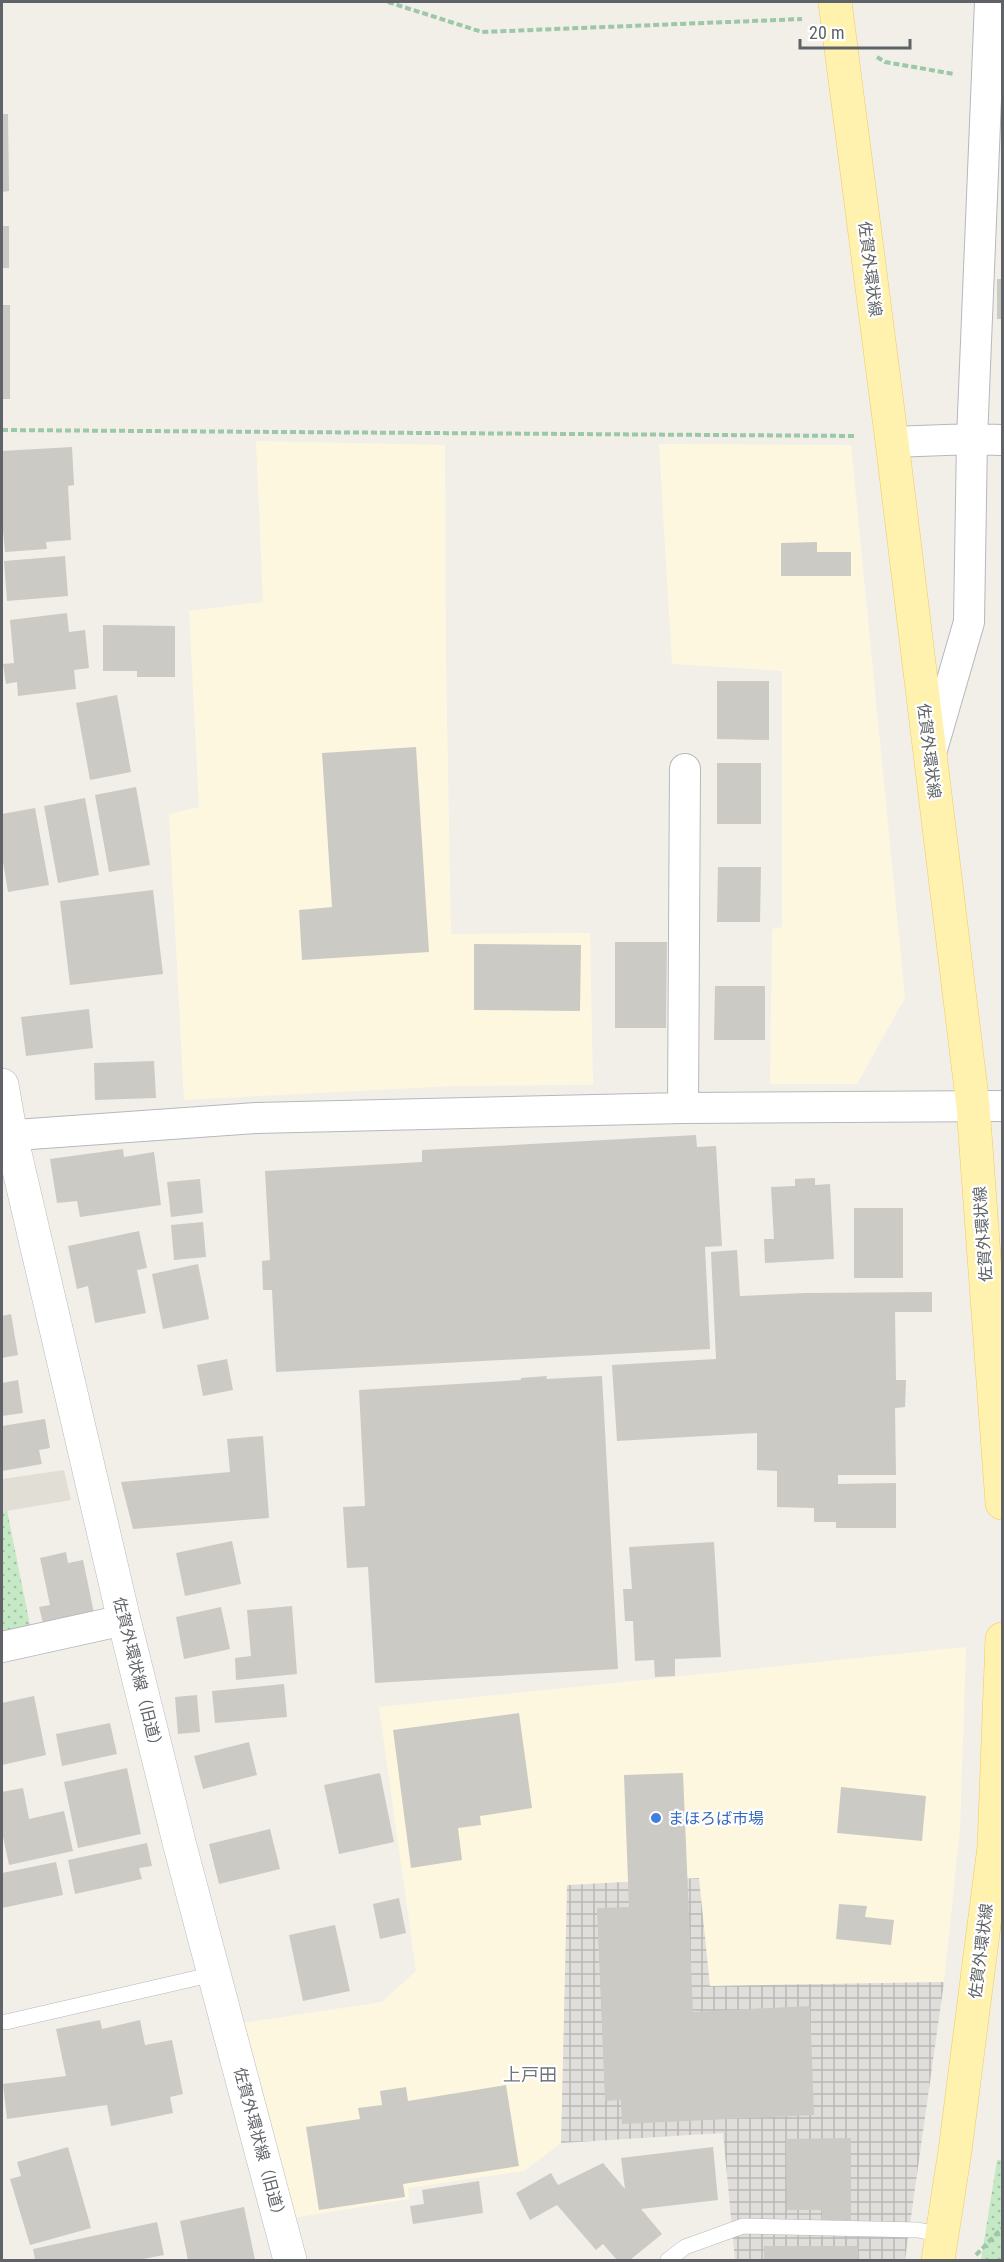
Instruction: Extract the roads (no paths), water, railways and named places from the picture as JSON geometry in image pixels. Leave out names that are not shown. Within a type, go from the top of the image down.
[{"type":"main road","name":"佐賀外環状線","points":[[837,17],[930,759],[988,1106],[1002,1503]]},
{"type":"main road","name":"佐賀外環状線","points":[[940,2248],[994,1847],[1002,1639]]},
{"type":"street","points":[[930,759],[969,622],[972,440],[995,72],[990,2]]},
{"type":"street","points":[[892,442],[1002,440]]},
{"type":"street","points":[[682,1108],[685,769]]},
{"type":"street","name":"佐賀外環状線（旧道）","points":[[2,1085],[6,1136],[124,1620],[180,1846],[290,2260]]},
{"type":"street","points":[[6,1136],[256,1118],[682,1108],[988,1106]]},
{"type":"street","points":[[2,1647],[124,1620]]},
{"type":"lane","points":[[6,2022],[214,1974]]},
{"type":"lane","points":[[668,2260],[685,2247],[743,2226],[918,2230],[940,2248]]},
{"type":"place","name":"まほろば市場","points":[[656,1818]]},
{"type":"district","name":"上戸田","points":[[530,2074]]}]
